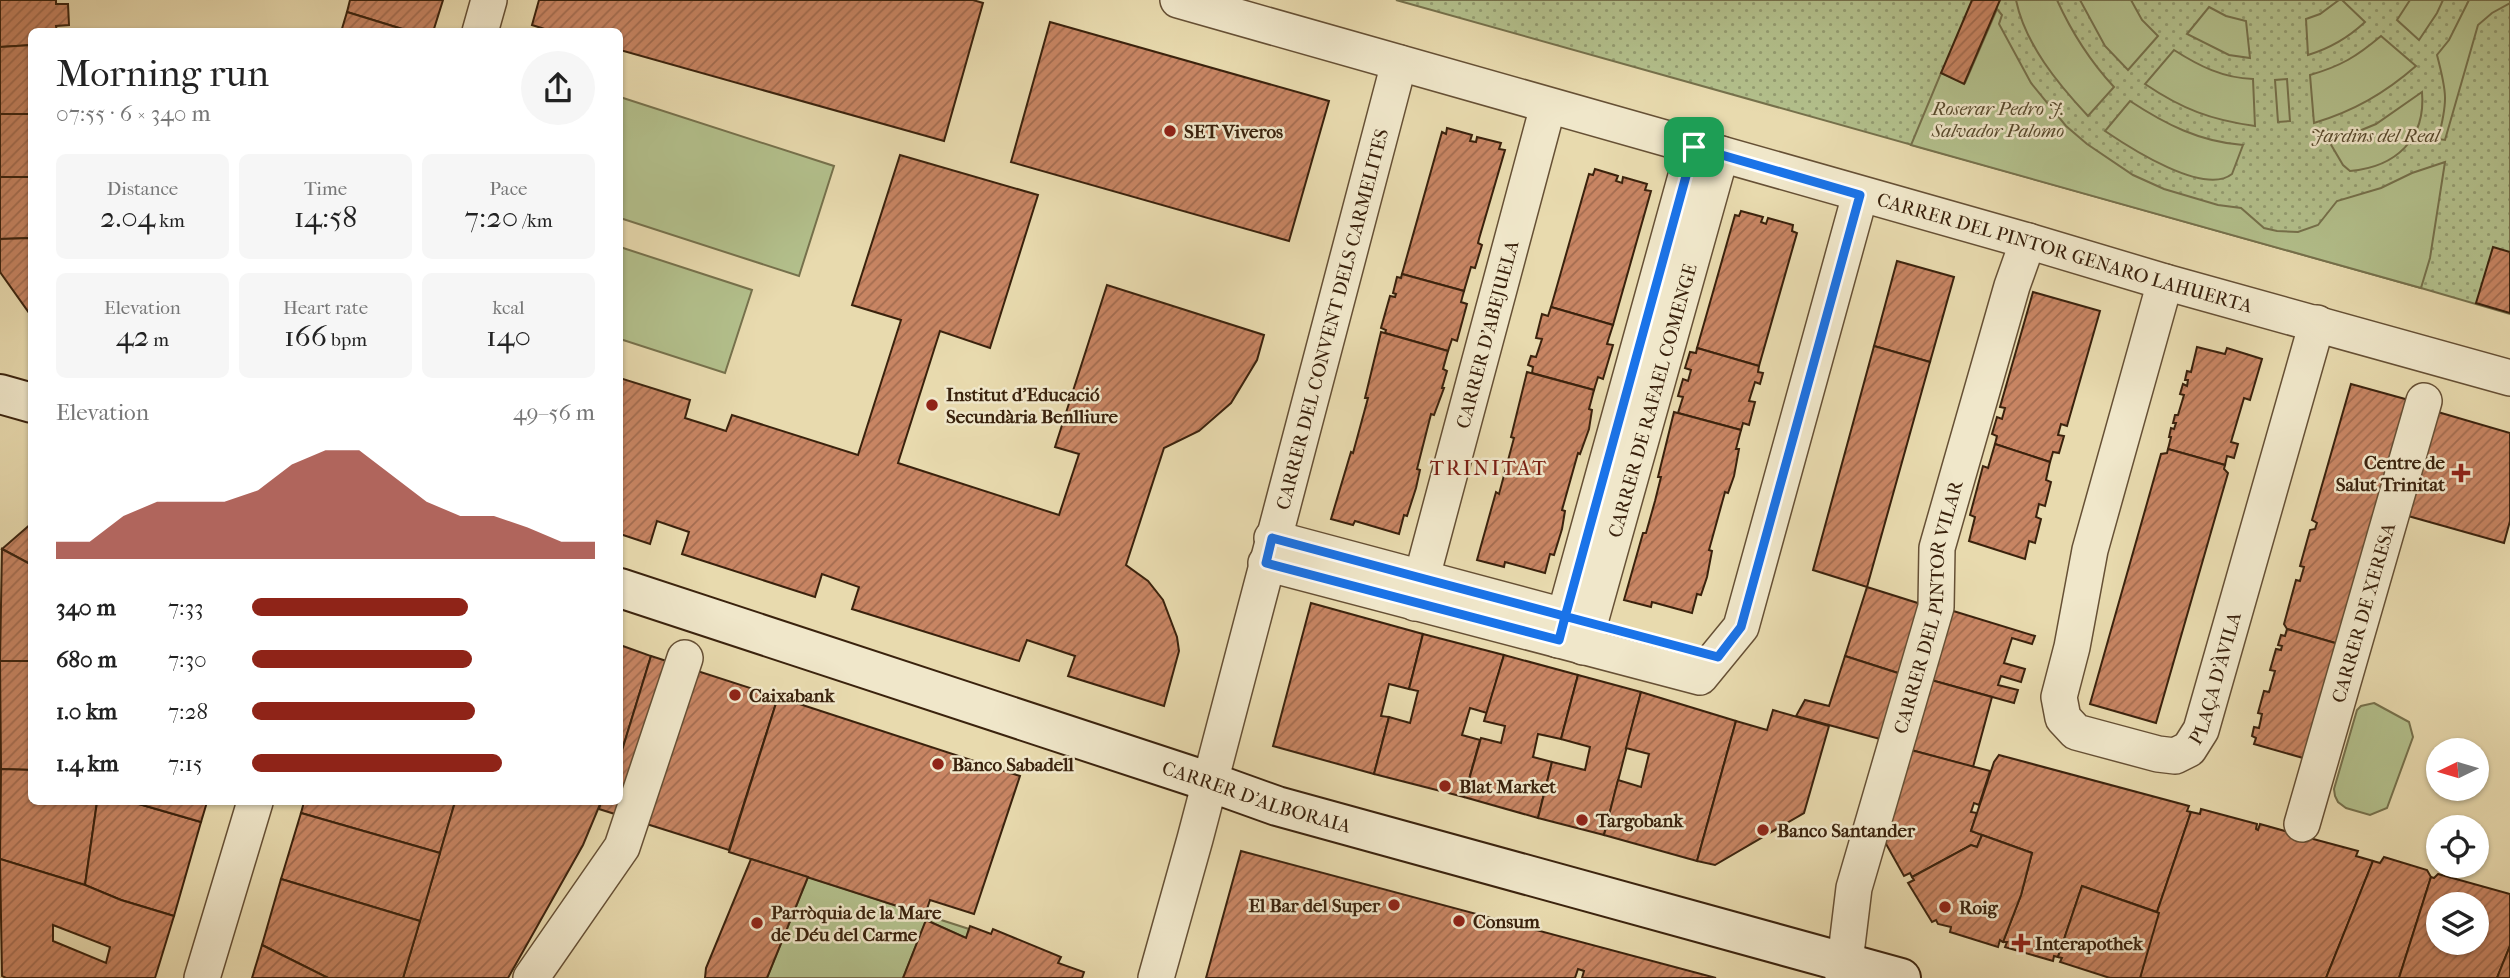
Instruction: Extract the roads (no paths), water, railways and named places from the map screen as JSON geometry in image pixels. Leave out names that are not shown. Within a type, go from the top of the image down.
[{"type":"street","points":[[481,28],[489,0]]},
{"type":"street","name":"CARRER DEL PINTOR GENARO LAHUERTA","points":[[1178,0],[2510,378]]},
{"type":"street","name":"CARRER DEL CONVENT DELS CARMELITES","points":[[1156,978],[1399,63]]},
{"type":"street","name":"CARRER D'ABEJUELA","points":[[1429,593],[1559,109]]},
{"type":"street","name":"CARRER DE RAFAEL COMENGE","points":[[1574,632],[1708,151]]},
{"type":"street","points":[[1269,551],[1574,632],[1718,657],[1741,627],[1860,195]]},
{"type":"street","name":"CARRER DEL PINTOR VILAR","points":[[1844,970],[1854,888],[1936,607],[1937,548],[2028,241]]},
{"type":"street","name":"PLAÇA D'ÀVILA","points":[[2165,282],[2090,550],[2072,647],[2059,697],[2063,718],[2076,732],[2175,756],[2189,749],[2201,730],[2317,323]]},
{"type":"street","points":[[0,394],[28,402]]},
{"type":"street","name":"CARRER DE XERESA","points":[[2302,824],[2424,401]]},
{"type":"street","name":"CARRER D'ALBORAIA","points":[[623,589],[1277,806],[1844,970],[1901,978]]},
{"type":"street","points":[[531,978],[622,847],[685,658]]},
{"type":"street","points":[[202,978],[253,805]]},
{"type":"place","name":"SET Viveros","points":[[1170,131]]},
{"type":"place","name":"Institut d'Educació Secundària Benlliure","points":[[932,405]]},
{"type":"place","name":"Centre de Salut Trinitat","points":[[2461,473]]},
{"type":"place","name":"Caixabank","points":[[735,695]]},
{"type":"place","name":"Banco Sabadell","points":[[938,764]]},
{"type":"place","name":"Blat Market","points":[[1445,786]]},
{"type":"place","name":"Targobank","points":[[1582,820]]},
{"type":"place","name":"Banco Santander","points":[[1763,830]]},
{"type":"place","name":"El Bar del Super","points":[[1394,905]]},
{"type":"place","name":"Roig","points":[[1945,907]]},
{"type":"place","name":"Consum","points":[[1459,921]]},
{"type":"place","name":"Parròquia de la Mare de Déu del Carme","points":[[757,923]]},
{"type":"place","name":"Interapothek","points":[[2021,943]]},
{"type":"district","name":"TRINITAT","points":[[1489,468]]},
{"type":"park label","name":"Roserar Pedro J. Salvador Palomo","points":[[1998,119]]},
{"type":"park label","name":"Jardins del Real","points":[[2375,135]]}]
